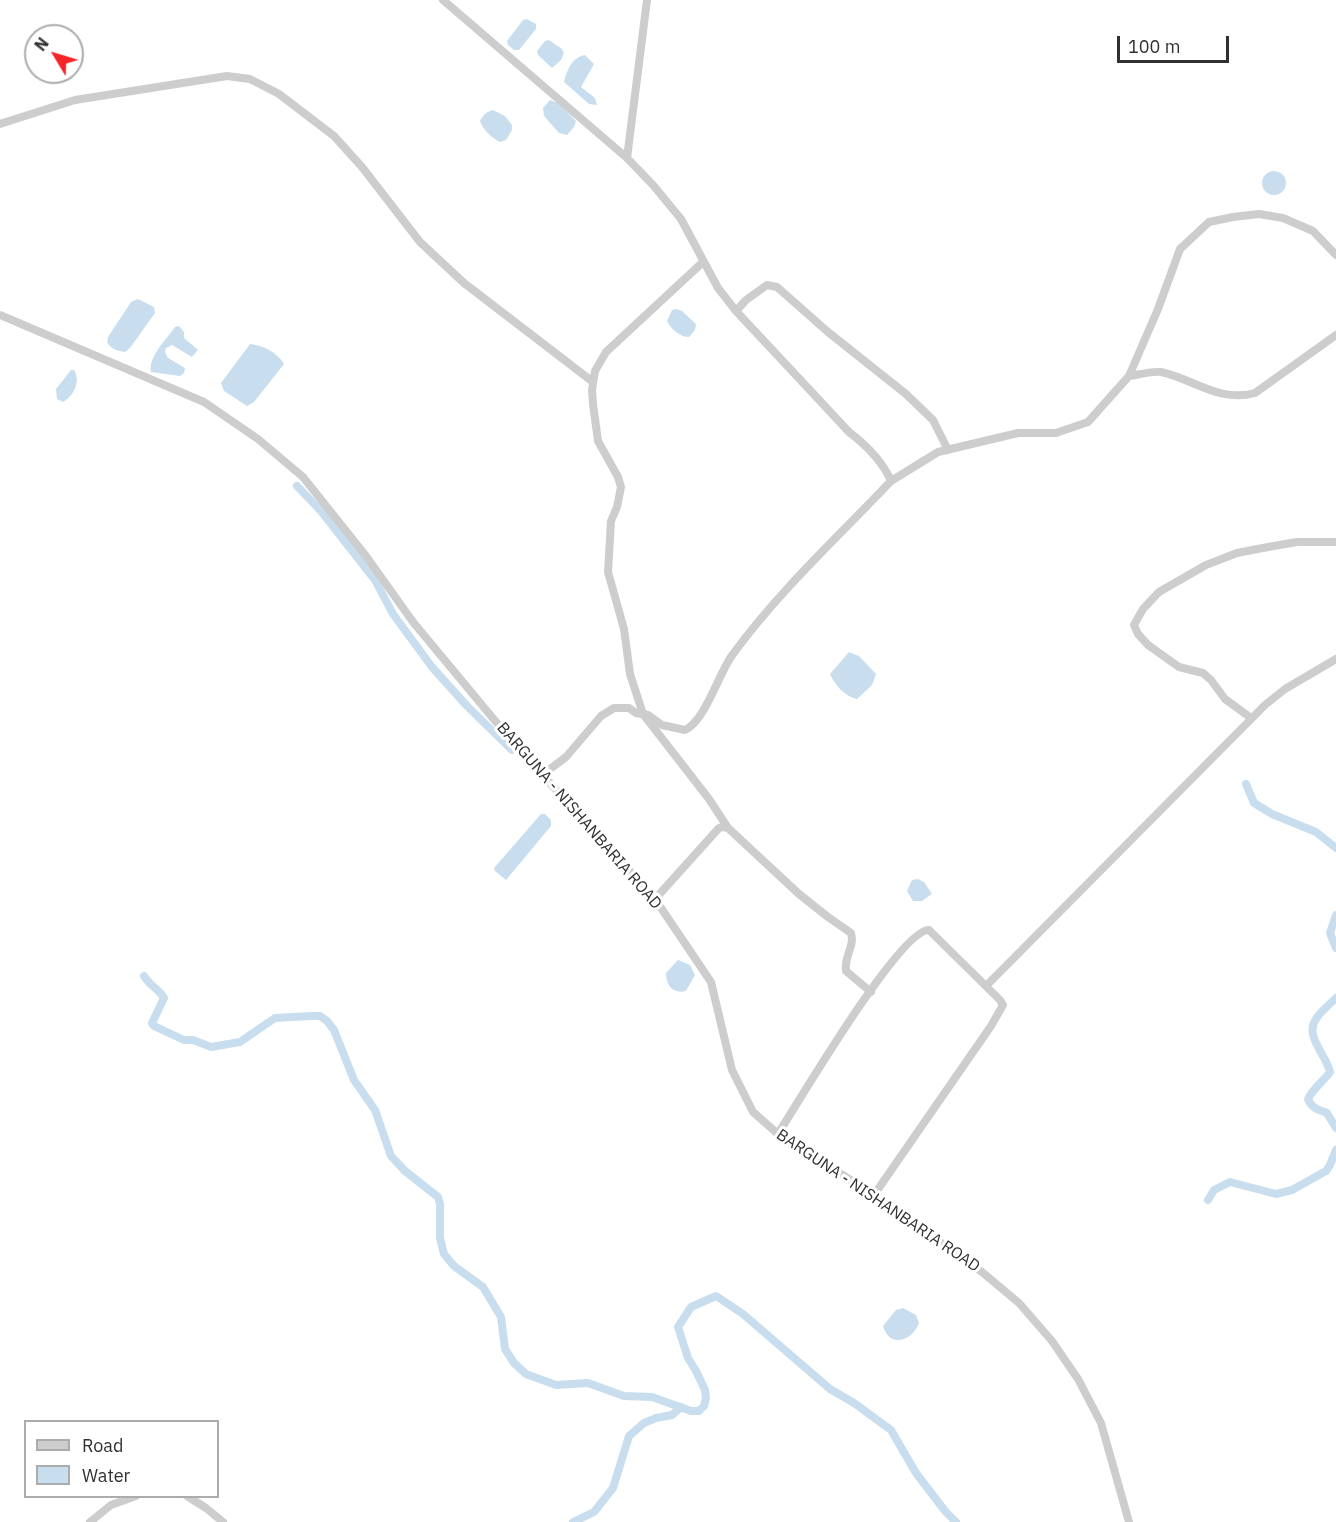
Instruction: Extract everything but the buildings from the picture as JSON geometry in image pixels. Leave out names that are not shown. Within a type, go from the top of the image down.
[{"type":"street","points":[[443,0],[627,158],[653,185],[681,219],[718,288],[736,311],[849,432],[865,445],[886,469],[891,481]]},
{"type":"street","points":[[627,158],[647,0]]},
{"type":"street","points":[[0,124],[75,100],[227,76],[250,79],[279,94],[334,136],[362,167],[420,242],[464,283],[593,382]]},
{"type":"street","points":[[542,775],[566,757],[601,716],[614,708],[629,708],[636,713],[648,715],[662,725],[685,730],[693,726],[738,647],[772,606],[891,481],[938,452],[1018,433],[1056,433],[1088,422],[1129,376],[1158,309],[1180,249],[1209,222],[1259,214],[1283,218],[1312,231],[1336,255]]},
{"type":"street","points":[[703,262],[606,352],[599,362],[593,382],[593,404],[598,441],[618,477],[621,488],[611,521],[608,572],[624,629],[630,674],[643,714],[709,799],[728,828],[799,894],[851,933],[853,943],[845,961],[846,971],[871,992]]},
{"type":"street","points":[[736,311],[767,285],[777,287],[828,332],[906,394],[933,420],[948,450]]},
{"type":"street","name":"BARGUNA - NISHANBARIA ROAD","points":[[0,315],[204,402],[258,439],[303,477],[366,556],[413,622],[542,775],[655,899],[711,982],[732,1070],[753,1112],[778,1134],[874,1195],[982,1272],[1019,1303],[1052,1341],[1078,1379],[1101,1423],[1129,1522]]},
{"type":"street","points":[[1129,376],[1160,372],[1217,393],[1245,396],[1255,393],[1336,334]]},
{"type":"street","points":[[1251,718],[1225,699],[1203,673],[1179,667],[1148,645],[1138,634],[1134,625],[1159,592],[1206,565],[1237,553],[1297,542],[1336,542]]},
{"type":"street","points":[[987,986],[1251,718],[1285,689],[1336,659]]},
{"type":"street","points":[[655,899],[719,828],[722,826],[728,828]]},
{"type":"street","points":[[778,1134],[834,1044],[901,950],[913,937],[925,929],[929,930],[987,986],[1003,1005],[874,1195]]},
{"type":"street","points":[[90,1522],[111,1505],[133,1498]]},
{"type":"street","points":[[188,1498],[206,1508],[223,1522]]},
{"type":"water","points":[[527,19],[536,24],[536,29],[519,50],[514,50],[507,41],[523,20]]},
{"type":"water","points":[[549,40],[564,53],[561,60],[552,68],[538,55],[537,51],[545,41]]},
{"type":"water","points":[[585,55],[594,64],[581,87],[595,98],[597,105],[589,104],[564,82],[573,61]]},
{"type":"water","points":[[550,100],[558,103],[576,121],[567,135],[559,133],[544,116],[543,108]]},
{"type":"water","points":[[493,110],[505,116],[512,125],[512,130],[506,140],[500,142],[483,128],[480,121],[485,114]]},
{"type":"water","points":[[1274,171],[1279,172],[1285,178],[1285,188],[1279,194],[1274,195],[1269,194],[1263,188],[1262,183],[1263,178],[1269,172]]},
{"type":"water","points":[[138,299],[154,307],[155,313],[130,348],[125,352],[114,349],[107,342],[108,337],[131,302]]},
{"type":"water","points":[[672,310],[682,311],[696,324],[695,330],[689,337],[676,332],[667,321]]},
{"type":"water","points":[[179,326],[184,332],[184,338],[198,350],[192,357],[172,345],[166,348],[165,352],[168,358],[185,368],[184,373],[180,376],[151,372],[155,354],[175,327]]},
{"type":"water","points":[[250,344],[270,350],[284,364],[254,402],[247,406],[224,391],[221,383]]},
{"type":"water","points":[[71,370],[74,370],[76,374],[76,383],[73,392],[63,402],[57,399],[56,389]]},
{"type":"water","points":[[849,652],[859,656],[876,674],[872,685],[857,699],[841,690],[830,674]]},
{"type":"water","points":[[541,814],[545,814],[551,820],[551,826],[506,880],[494,868]]},
{"type":"water","points":[[918,879],[924,882],[932,894],[922,901],[913,901],[907,891],[912,880]]},
{"type":"water","points":[[678,960],[690,965],[695,975],[686,991],[681,992],[671,988],[667,982],[666,973]]},
{"type":"water","points":[[903,1308],[916,1315],[919,1323],[911,1335],[895,1340],[886,1333],[883,1326],[896,1310]]},
{"type":"waterway","points":[[297,486],[321,511],[375,580],[393,614],[432,667],[467,706],[512,750]]},
{"type":"waterway","points":[[1246,784],[1254,803],[1272,814],[1316,832],[1336,848]]},
{"type":"waterway","points":[[1336,915],[1330,933],[1336,948]]},
{"type":"waterway","points":[[144,976],[164,998],[152,1023],[154,1026],[184,1040],[193,1040],[211,1047],[240,1042],[275,1018],[320,1016],[327,1021],[334,1030],[354,1080],[375,1110],[391,1156],[405,1171],[438,1197],[440,1238],[444,1254],[454,1266],[483,1287],[501,1317],[505,1349],[514,1363],[526,1374],[556,1385],[588,1383],[624,1396],[652,1397],[691,1411],[699,1411],[704,1406],[705,1390],[688,1358],[678,1327],[691,1307],[716,1296],[743,1314],[830,1389],[891,1430],[916,1473],[956,1522]]},
{"type":"waterway","points":[[1336,998],[1320,1013],[1313,1025],[1314,1038],[1330,1072],[1308,1099],[1313,1107],[1327,1113],[1336,1128]]},
{"type":"waterway","points":[[1208,1200],[1214,1190],[1230,1182],[1276,1194],[1292,1190],[1326,1171],[1336,1150]]},
{"type":"waterway","points":[[573,1522],[594,1512],[613,1488],[629,1436],[644,1423],[672,1415],[681,1407]]}]
